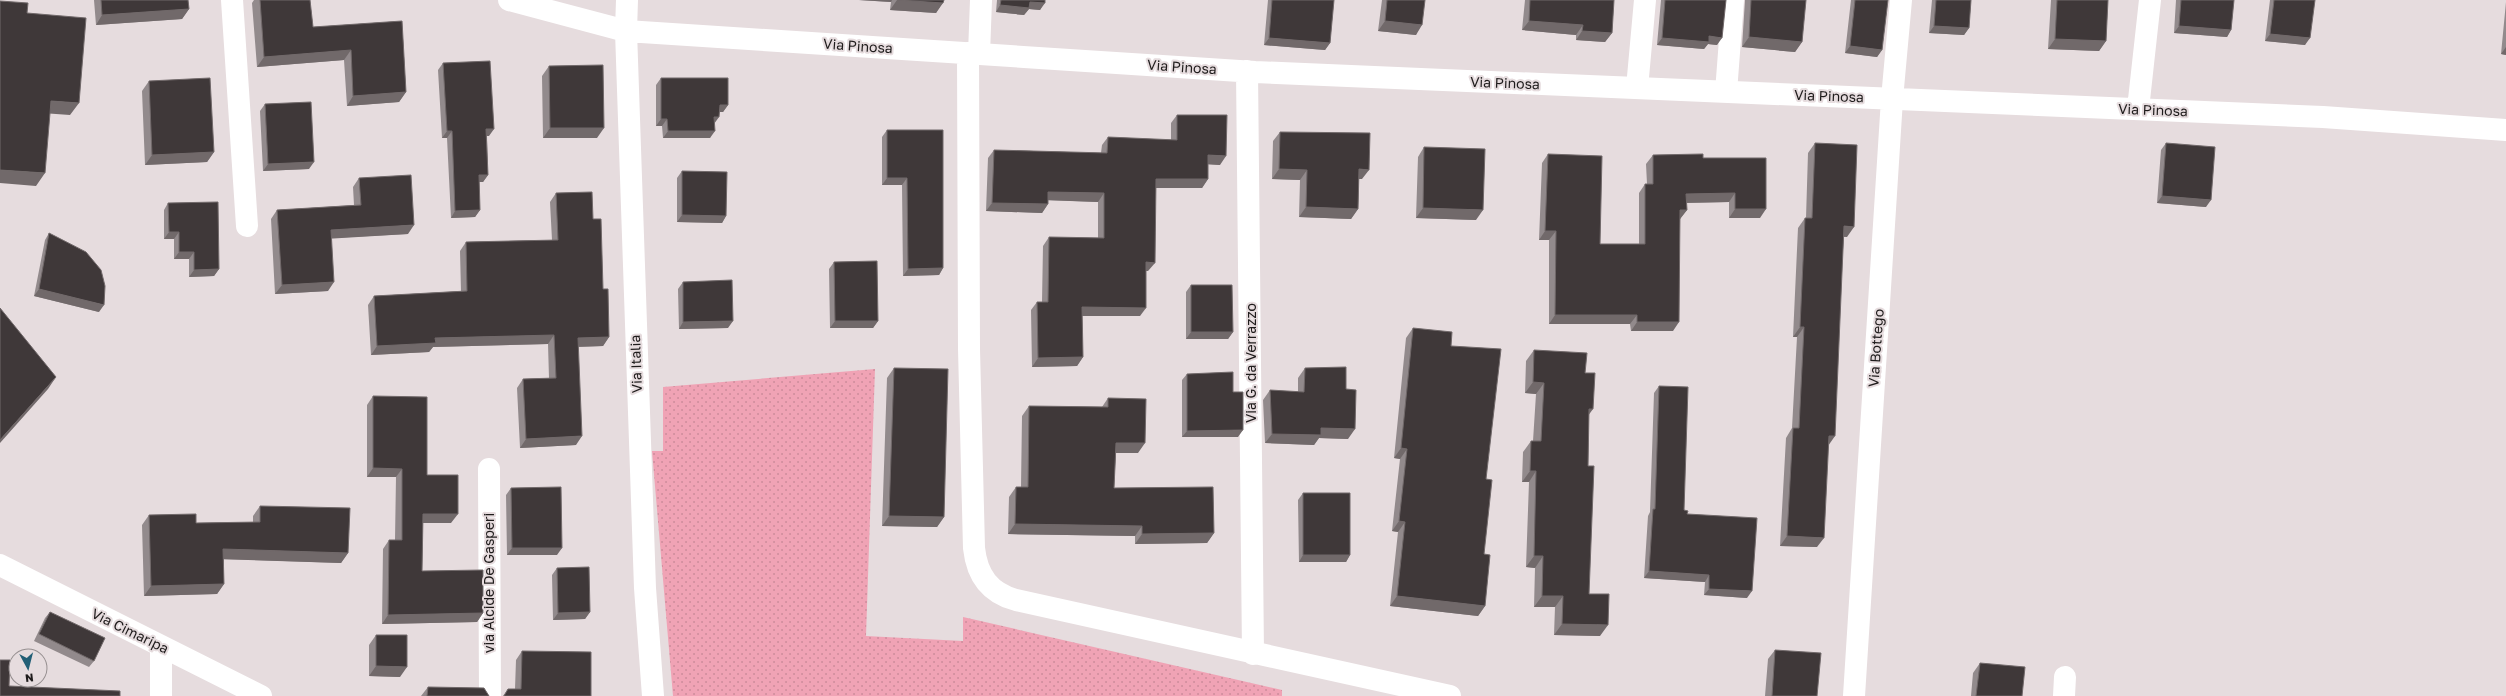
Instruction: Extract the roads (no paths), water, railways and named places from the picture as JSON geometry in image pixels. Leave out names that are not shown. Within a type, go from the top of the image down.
[{"type":"street","points":[[232,0],[248,226]]},
{"type":"street","name":"Via Pinosa","points":[[509,0],[626,31],[973,54],[1247,71],[2138,109],[2370,120],[2506,130]]},
{"type":"street","name":"Via Italia","points":[[627,0],[626,31],[644,588],[652,696]]},
{"type":"street","points":[[981,0],[973,54],[970,397],[974,548],[981,576],[993,589],[1012,599],[1253,654],[1450,696]]},
{"type":"street","points":[[1637,88],[1645,0]]},
{"type":"street","points":[[1726,92],[1733,0]]},
{"type":"street","name":"Via Bottego","points":[[1854,696],[1892,99],[1901,0]]},
{"type":"street","points":[[2138,109],[2150,0]]},
{"type":"street","name":"Via G. da Verrazzo","points":[[1247,71],[1253,654]]},
{"type":"street","name":"via Alcide De Gasperi","points":[[489,469],[490,696]]},
{"type":"street","name":"Via Cimaripa","points":[[0,565],[261,696]]},
{"type":"street","points":[[161,646],[161,696]]}]
